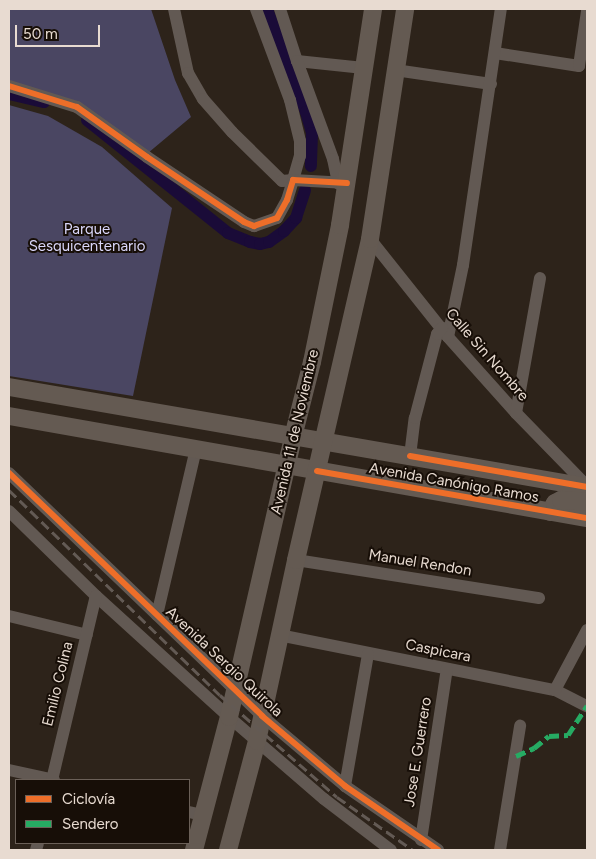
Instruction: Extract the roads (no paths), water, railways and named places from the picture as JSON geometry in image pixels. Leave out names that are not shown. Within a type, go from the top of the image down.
[{"type":"main road","name":"Avenida 11 de Noviembre","points":[[194,850],[196,813],[229,717],[312,362],[373,9]]},
{"type":"main road","name":"Avenida 11 de Noviembre","points":[[228,850],[257,741],[296,560],[370,239],[404,9]]},
{"type":"main road","name":"Avenida Canónigo Ramos","points":[[9,387],[587,486]]},
{"type":"main road","name":"Avenida Canónigo Ramos","points":[[9,416],[587,518]]},
{"type":"main road","points":[[550,512],[555,503],[561,500],[587,502]]},
{"type":"street","points":[[174,9],[188,73],[203,99],[232,132],[282,180],[342,183],[280,9]]},
{"type":"street","points":[[9,86],[77,107],[155,163],[244,222],[254,226],[277,218],[287,200],[300,156],[300,141],[290,100],[256,9]]},
{"type":"street","points":[[410,456],[415,418],[438,334],[445,332],[463,265],[501,9]]},
{"type":"street","points":[[495,53],[579,66],[587,11]]},
{"type":"street","points":[[297,61],[364,68]]},
{"type":"street","points":[[396,70],[491,84]]},
{"type":"street","name":"Calle Sin Nombre","points":[[370,239],[445,332],[516,412],[587,486]]},
{"type":"street","points":[[516,412],[540,278]]},
{"type":"street","points":[[157,615],[196,449]]},
{"type":"street","name":"Avenida Sergio Quirola","points":[[9,473],[262,716],[345,786],[438,850]]},
{"type":"street","points":[[9,511],[96,596],[229,717],[324,799],[391,850]]},
{"type":"street","name":"Manuel Rendon","points":[[296,560],[540,598]]},
{"type":"street","name":"Emilio Colina","points":[[53,779],[96,596]]},
{"type":"street","points":[[9,616],[87,635]]},
{"type":"street","points":[[555,690],[587,630]]},
{"type":"street","name":"Caspicara","points":[[279,636],[555,690],[587,706]]},
{"type":"street","points":[[345,786],[368,654]]},
{"type":"street","name":"Jose E. Guerrero","points":[[421,840],[447,669]]},
{"type":"street","points":[[500,850],[520,726]]},
{"type":"street","points":[[9,770],[49,779]]},
{"type":"waterway","points":[[267,9],[306,112],[312,133],[311,166]]},
{"type":"waterway","points":[[9,94],[44,102]]},
{"type":"waterway","points":[[87,120],[228,233],[250,242],[260,244],[269,242],[284,231],[296,218],[305,190]]},
{"type":"railway","points":[[9,490],[220,695],[337,797],[413,850]]},
{"type":"park label","name":"Parque Sesquicentenario","points":[[87,238]]}]
